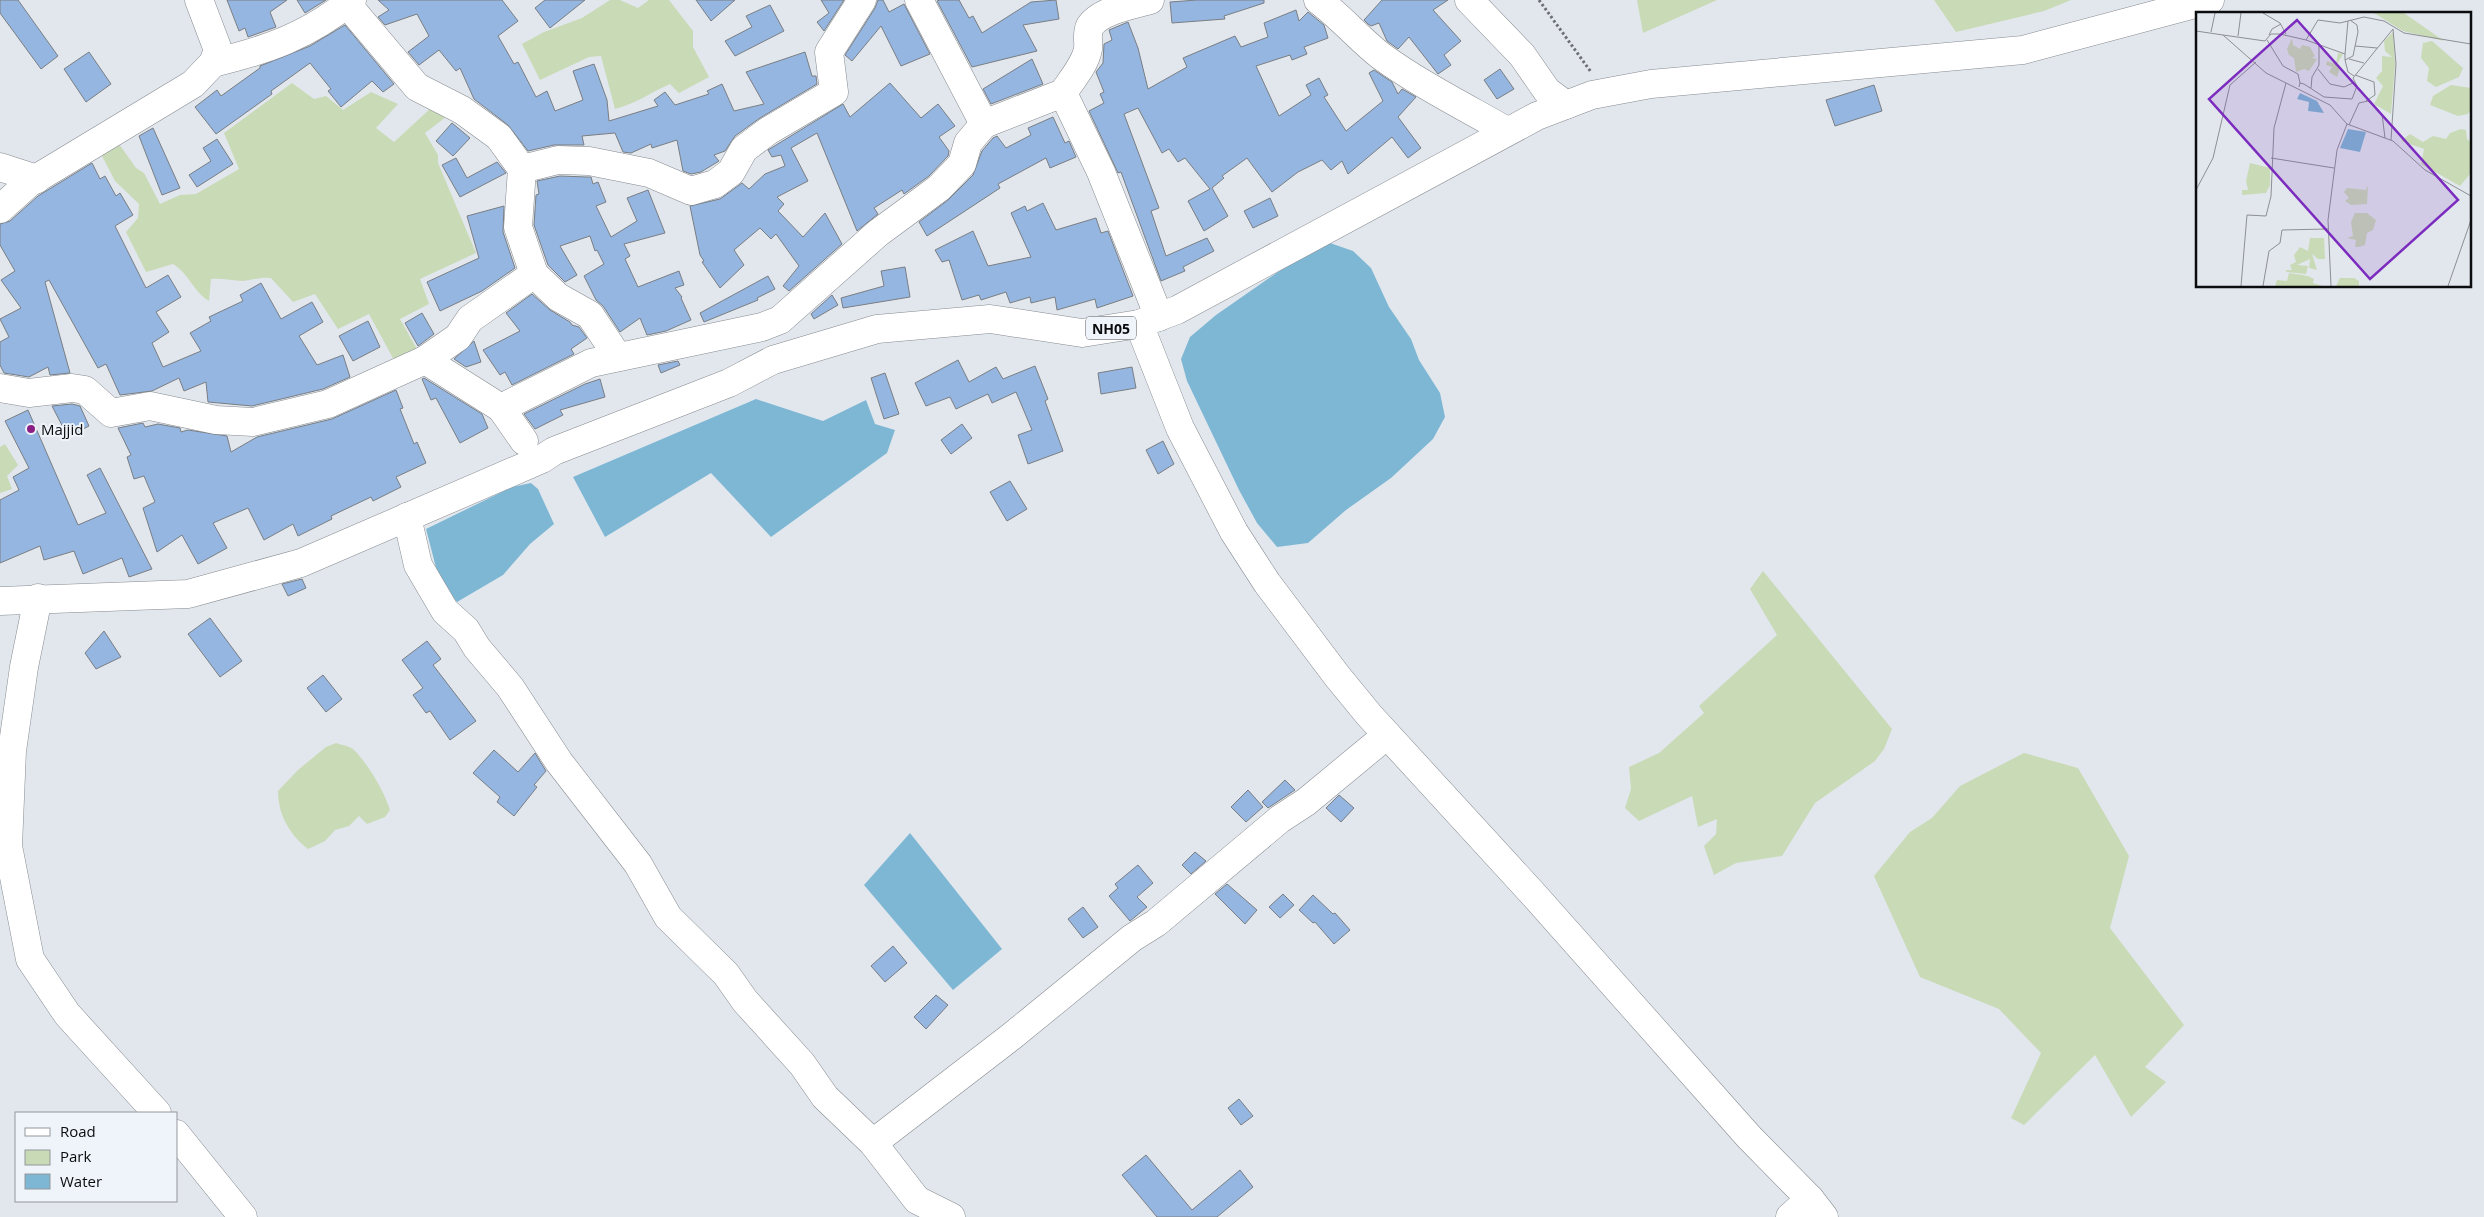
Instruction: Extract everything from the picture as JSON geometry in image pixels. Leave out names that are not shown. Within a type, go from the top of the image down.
[{"type":"street","points":[[0,208],[37,178],[193,84],[213,63],[218,50],[199,0]]},
{"type":"street","points":[[522,169],[558,160],[589,161],[650,173],[692,191],[715,184],[731,172],[744,150],[768,131],[834,92],[829,52],[862,0]]},
{"type":"street","points":[[919,0],[927,12],[984,124]]},
{"type":"street","points":[[502,408],[591,363],[762,327],[780,320],[878,233],[939,188],[962,164],[968,143],[984,124],[1063,93],[1082,64],[1088,48],[1087,33],[1092,12],[1107,14],[1150,0]]},
{"type":"street","points":[[1318,0],[1332,10],[1380,55],[1414,78],[1507,131]]},
{"type":"street","points":[[1469,0],[1522,56],[1548,91],[1566,105]]},
{"type":"street","name":"NH05","points":[[0,601],[38,598],[188,594],[301,563],[542,459],[554,451],[729,383],[773,360],[877,329],[990,319],[1082,333],[1149,320],[1185,306],[1507,131],[1537,116],[1592,95],[1650,84],[1704,78],[2023,50],[2210,0]]},
{"type":"street","points":[[213,63],[263,50],[335,15],[350,2],[417,87],[462,110],[499,137],[522,169],[518,227],[534,274],[558,297],[590,315],[618,357]]},
{"type":"street","points":[[1063,93],[1101,172],[1149,320],[1180,428],[1234,532],[1267,583],[1337,676],[1387,735],[1534,895],[1749,1137],[1817,1208],[1790,1217]]},
{"type":"street","points":[[0,167],[37,178]]},
{"type":"street","points":[[0,388],[29,393],[72,388],[85,390],[111,412],[150,406],[216,420],[253,422],[328,404],[425,360],[458,337],[470,320],[534,274]]},
{"type":"street","points":[[425,360],[502,408],[524,441]]},
{"type":"street","points":[[407,517],[418,565],[445,611],[466,630],[477,648],[510,687],[559,762],[638,864],[668,917],[726,974],[745,1001],[802,1064],[825,1097],[873,1142],[917,1200],[951,1217]]},
{"type":"street","points":[[38,598],[24,667],[12,751],[8,846],[30,959],[67,1014],[156,1112]]},
{"type":"street","points":[[873,1142],[1012,1036],[1132,938],[1156,923],[1280,818],[1306,802],[1387,735]]},
{"type":"street","points":[[178,1136],[243,1217]]},
{"type":"path","points":[[1539,0],[1591,70],[1592,95]]},
{"type":"green space","points":[[610,0],[620,0],[638,8],[649,0],[669,0],[693,31],[693,47],[709,77],[679,93],[670,84],[637,101],[615,109],[601,56],[589,57],[540,80],[522,44],[544,32],[582,18]]},
{"type":"green space","points":[[1637,0],[1717,0],[1643,33]]},
{"type":"green space","points":[[1934,0],[2071,0],[2044,11],[1956,32]]},
{"type":"green space","points":[[292,83],[314,99],[326,96],[343,110],[371,92],[398,104],[376,128],[394,142],[431,108],[446,117],[425,133],[438,155],[438,163],[476,253],[420,279],[429,304],[400,319],[418,351],[395,362],[369,314],[338,329],[315,294],[293,302],[271,278],[243,281],[211,279],[209,301],[173,264],[146,272],[126,232],[138,218],[139,204],[115,181],[101,154],[119,144],[136,168],[144,173],[160,204],[180,195],[196,194],[239,169],[224,133]]},
{"type":"green space","points":[[5,444],[18,465],[7,476],[12,489],[0,493],[0,447]]},
{"type":"green space","points":[[1763,571],[1892,729],[1884,749],[1875,761],[1815,803],[1782,856],[1736,863],[1714,875],[1704,846],[1716,834],[1717,819],[1698,827],[1692,796],[1639,821],[1625,808],[1631,789],[1629,767],[1659,753],[1704,713],[1699,706],[1777,635],[1750,589]]},
{"type":"green space","points":[[336,743],[352,749],[359,756],[380,786],[390,810],[385,817],[367,824],[359,816],[349,826],[335,830],[325,841],[308,849],[286,824],[280,808],[278,791],[298,770],[326,747]]},
{"type":"green space","points":[[2024,753],[2078,768],[2129,856],[2110,928],[2184,1025],[2145,1067],[2166,1082],[2131,1117],[2095,1055],[2024,1125],[2011,1118],[2041,1053],[1999,1009],[1920,977],[1874,876],[1910,832],[1932,818],[1960,786]]},
{"type":"water","points":[[1330,243],[1353,251],[1371,268],[1389,307],[1411,339],[1419,360],[1440,393],[1445,417],[1433,439],[1391,478],[1346,510],[1308,543],[1277,547],[1257,523],[1239,490],[1187,381],[1181,359],[1190,337],[1216,315],[1305,253]]},
{"type":"water","points":[[756,399],[823,421],[866,400],[875,424],[895,430],[887,453],[771,537],[711,473],[605,537],[573,477]]},
{"type":"water","points":[[531,483],[538,489],[554,524],[530,544],[503,575],[457,602],[439,579],[426,529],[512,487]]},
{"type":"water","points":[[910,833],[1002,949],[953,990],[864,885]]},
{"type":"building","points":[[0,0],[18,0],[58,56],[41,69],[0,13]]},
{"type":"building","points":[[227,0],[287,0],[270,12],[276,27],[248,37],[245,28],[239,31]]},
{"type":"building","points":[[297,0],[326,0],[305,13]]},
{"type":"building","points":[[378,0],[502,0],[518,21],[498,36],[514,64],[518,62],[536,97],[547,91],[555,111],[583,100],[573,71],[594,64],[607,100],[609,121],[658,106],[654,100],[665,92],[675,105],[709,94],[707,91],[722,84],[734,111],[764,104],[746,72],[805,52],[812,76],[816,76],[817,84],[760,118],[735,136],[725,151],[714,155],[719,161],[701,172],[691,174],[683,171],[677,140],[652,148],[651,144],[631,153],[623,152],[615,133],[582,136],[584,145],[554,145],[528,151],[508,125],[474,99],[460,68],[456,71],[439,50],[419,65],[408,52],[429,36],[417,14],[385,25],[378,17],[389,10]]},
{"type":"building","points":[[545,0],[585,0],[550,28],[535,8]]},
{"type":"building","points":[[696,0],[735,0],[711,21]]},
{"type":"building","points":[[821,0],[844,0],[824,31],[817,22],[829,13]]},
{"type":"building","points":[[878,0],[883,0],[889,12],[904,4],[930,54],[901,66],[881,26],[852,61],[845,55],[875,8]]},
{"type":"building","points":[[959,0],[969,18],[973,16],[982,33],[1031,2],[1056,0],[1059,19],[1023,25],[1037,51],[972,67],[937,1]]},
{"type":"building","points":[[1264,0],[1264,3],[1224,16],[1225,19],[1172,23],[1170,2]]},
{"type":"building","points":[[1382,0],[1448,0],[1433,10],[1461,41],[1444,55],[1451,65],[1438,74],[1409,37],[1398,49],[1387,41],[1379,23],[1371,26],[1368,24],[1364,20]]},
{"type":"building","points":[[770,5],[784,31],[735,56],[725,41],[752,27],[746,16]]},
{"type":"building","points":[[1296,10],[1299,21],[1308,12],[1324,25],[1328,38],[1304,47],[1307,54],[1292,60],[1290,55],[1256,66],[1279,116],[1311,95],[1306,85],[1319,78],[1328,95],[1324,97],[1346,131],[1383,101],[1369,73],[1374,70],[1392,82],[1398,94],[1402,89],[1416,97],[1398,117],[1421,148],[1408,158],[1392,137],[1348,174],[1342,161],[1331,170],[1322,160],[1298,172],[1272,192],[1247,158],[1222,176],[1224,178],[1212,188],[1228,216],[1204,231],[1188,201],[1210,189],[1185,158],[1178,162],[1169,149],[1162,153],[1138,108],[1124,114],[1159,208],[1151,211],[1166,256],[1207,238],[1214,251],[1183,267],[1185,271],[1161,281],[1121,172],[1118,173],[1089,111],[1104,103],[1100,94],[1104,92],[1096,72],[1103,63],[1104,44],[1112,40],[1109,30],[1128,22],[1138,48],[1148,89],[1187,67],[1183,58],[1235,36],[1241,47],[1268,37],[1264,23]]},
{"type":"building","points":[[345,25],[394,84],[383,92],[372,81],[341,107],[328,91],[331,89],[310,63],[271,91],[272,94],[216,134],[195,107],[217,90],[221,96],[260,68],[260,66],[310,46]]},
{"type":"building","points":[[89,52],[111,84],[86,102],[64,69]]},
{"type":"building","points":[[1032,59],[1043,84],[991,104],[983,89]]},
{"type":"building","points":[[1500,69],[1514,89],[1497,99],[1484,80]]},
{"type":"building","points":[[890,83],[921,118],[938,104],[955,126],[939,137],[949,151],[948,156],[929,176],[904,194],[902,190],[874,208],[878,214],[857,231],[817,133],[791,148],[808,181],[777,197],[784,204],[778,211],[803,237],[825,213],[842,244],[789,291],[783,286],[799,266],[776,234],[771,239],[760,228],[734,250],[744,265],[720,288],[702,262],[704,261],[700,255],[690,206],[720,199],[742,183],[749,189],[765,174],[785,166],[781,155],[772,157],[768,150],[843,104],[850,117]]},
{"type":"building","points":[[1874,85],[1882,111],[1835,126],[1826,100]]},
{"type":"building","points":[[1053,117],[1065,143],[1069,141],[1076,157],[1050,168],[1046,158],[998,184],[1000,188],[927,236],[919,222],[948,200],[973,175],[982,151],[993,138],[997,136],[1006,148],[1031,135],[1028,128]]},
{"type":"building","points":[[452,123],[470,138],[453,156],[436,141]]},
{"type":"building","points":[[153,128],[180,188],[162,195],[139,136]]},
{"type":"building","points":[[217,139],[233,164],[197,187],[189,175],[211,161],[203,148]]},
{"type":"building","points":[[456,158],[467,178],[497,162],[506,173],[460,197],[442,165]]},
{"type":"building","points":[[92,163],[100,179],[105,176],[116,196],[120,193],[133,215],[115,226],[146,288],[168,275],[181,297],[156,312],[169,332],[152,343],[163,367],[201,351],[190,333],[211,321],[209,317],[243,301],[240,295],[261,283],[281,319],[312,302],[323,322],[299,336],[317,365],[343,355],[350,377],[323,389],[252,406],[208,402],[206,382],[184,391],[179,378],[152,391],[120,395],[106,364],[98,368],[49,280],[45,282],[70,373],[50,375],[48,367],[29,377],[4,373],[0,365],[0,342],[9,337],[0,319],[21,308],[1,280],[15,271],[0,245],[0,224],[10,221],[38,196]]},
{"type":"building","points":[[560,176],[591,177],[593,184],[598,182],[606,202],[596,206],[611,237],[637,221],[627,198],[648,190],[665,233],[624,244],[630,256],[625,259],[638,287],[679,271],[684,285],[675,288],[682,297],[691,320],[666,331],[647,335],[640,318],[620,332],[603,306],[596,300],[584,276],[604,264],[597,250],[595,251],[590,236],[560,246],[577,275],[565,282],[548,265],[534,225],[536,195],[539,194],[537,181]]},
{"type":"building","points":[[1270,198],[1278,216],[1253,228],[1244,211]]},
{"type":"building","points":[[1043,203],[1056,230],[1096,218],[1101,233],[1108,231],[1133,296],[1097,308],[1095,299],[1057,310],[1055,297],[1031,303],[1030,297],[1010,303],[1006,292],[981,300],[979,295],[962,300],[949,260],[942,262],[935,250],[973,231],[988,266],[1031,257],[1011,213],[1025,206],[1027,211]]},
{"type":"building","points":[[504,206],[503,232],[515,268],[482,291],[440,311],[427,282],[479,258],[467,216]]},
{"type":"building","points":[[905,267],[910,297],[843,308],[841,298],[884,286],[881,271]]},
{"type":"building","points":[[768,276],[775,289],[757,298],[758,300],[704,322],[700,313]]},
{"type":"building","points":[[532,294],[550,310],[572,325],[579,327],[587,338],[571,349],[574,354],[512,385],[505,372],[500,375],[483,350],[520,331],[506,313]]},
{"type":"building","points":[[832,295],[838,305],[814,319],[811,314]]},
{"type":"building","points":[[422,313],[434,334],[418,346],[405,323]]},
{"type":"building","points":[[368,321],[380,347],[353,361],[339,336]]},
{"type":"building","points":[[474,341],[481,362],[466,367],[454,359]]},
{"type":"building","points":[[958,360],[969,382],[996,367],[1003,379],[1035,366],[1048,399],[1045,401],[1063,451],[1028,464],[1018,435],[1032,430],[1016,392],[992,403],[988,394],[956,409],[950,397],[926,406],[915,383]]},
{"type":"building","points":[[678,361],[680,365],[661,373],[658,365]]},
{"type":"building","points":[[1132,367],[1136,388],[1101,394],[1098,373]]},
{"type":"building","points":[[885,373],[899,414],[884,419],[871,378]]},
{"type":"building","points":[[424,378],[482,414],[488,428],[460,443],[436,398],[431,400],[422,379]]},
{"type":"building","points":[[600,379],[605,397],[560,410],[563,415],[535,429],[524,414],[585,384]]},
{"type":"building","points":[[396,390],[403,408],[400,409],[414,444],[417,442],[426,463],[396,477],[401,487],[373,501],[371,497],[331,516],[332,519],[298,536],[293,524],[264,540],[248,508],[213,523],[227,548],[198,564],[182,535],[157,552],[143,508],[155,502],[144,476],[134,479],[127,457],[131,455],[118,428],[143,423],[145,427],[158,424],[180,428],[181,432],[188,430],[227,436],[231,452],[257,437],[332,419]]},
{"type":"building","points":[[72,404],[80,406],[89,426],[68,437],[52,406]]},
{"type":"building","points":[[28,410],[78,525],[106,513],[87,475],[100,468],[152,569],[129,577],[122,558],[83,574],[74,551],[44,560],[40,546],[0,563],[0,500],[19,490],[13,477],[29,468],[5,421]]},
{"type":"building","points":[[962,424],[972,438],[951,454],[941,440]]},
{"type":"building","points":[[1163,441],[1174,464],[1158,474],[1146,450]]},
{"type":"building","points":[[1010,481],[1027,509],[1007,521],[990,492]]},
{"type":"building","points":[[302,579],[306,588],[288,596],[282,584]]},
{"type":"building","points":[[210,618],[242,661],[220,677],[188,634]]},
{"type":"building","points":[[104,631],[121,657],[96,669],[85,653]]},
{"type":"building","points":[[427,641],[441,659],[433,665],[476,721],[450,740],[430,711],[426,713],[413,695],[423,688],[402,660]]},
{"type":"building","points":[[323,675],[342,699],[326,712],[307,688]]},
{"type":"building","points":[[494,750],[518,772],[535,753],[546,771],[534,785],[537,787],[514,816],[497,802],[500,797],[473,773]]},
{"type":"building","points":[[1285,780],[1295,790],[1268,808],[1262,802]]},
{"type":"building","points":[[1248,790],[1263,807],[1246,822],[1231,807]]},
{"type":"building","points":[[1339,795],[1354,808],[1341,822],[1326,808]]},
{"type":"building","points":[[1195,852],[1206,861],[1191,874],[1182,865]]},
{"type":"building","points":[[1138,865],[1153,883],[1137,897],[1147,907],[1130,921],[1109,896],[1118,888],[1115,884]]},
{"type":"building","points":[[1227,884],[1257,910],[1245,924],[1215,894]]},
{"type":"building","points":[[1283,894],[1294,905],[1280,918],[1269,907]]},
{"type":"building","points":[[1313,895],[1333,914],[1335,913],[1350,930],[1334,944],[1315,922],[1313,923],[1299,910]]},
{"type":"building","points":[[1083,907],[1098,927],[1083,938],[1068,919]]},
{"type":"building","points":[[893,946],[907,963],[885,982],[871,966]]},
{"type":"building","points":[[936,995],[948,1005],[926,1029],[914,1017]]},
{"type":"building","points":[[1239,1099],[1253,1116],[1241,1125],[1228,1108]]},
{"type":"building","points":[[1146,1155],[1192,1210],[1240,1170],[1253,1187],[1217,1217],[1157,1217],[1122,1175]]},
{"type":"place","name":"Majjid","points":[[31,429]]}]
